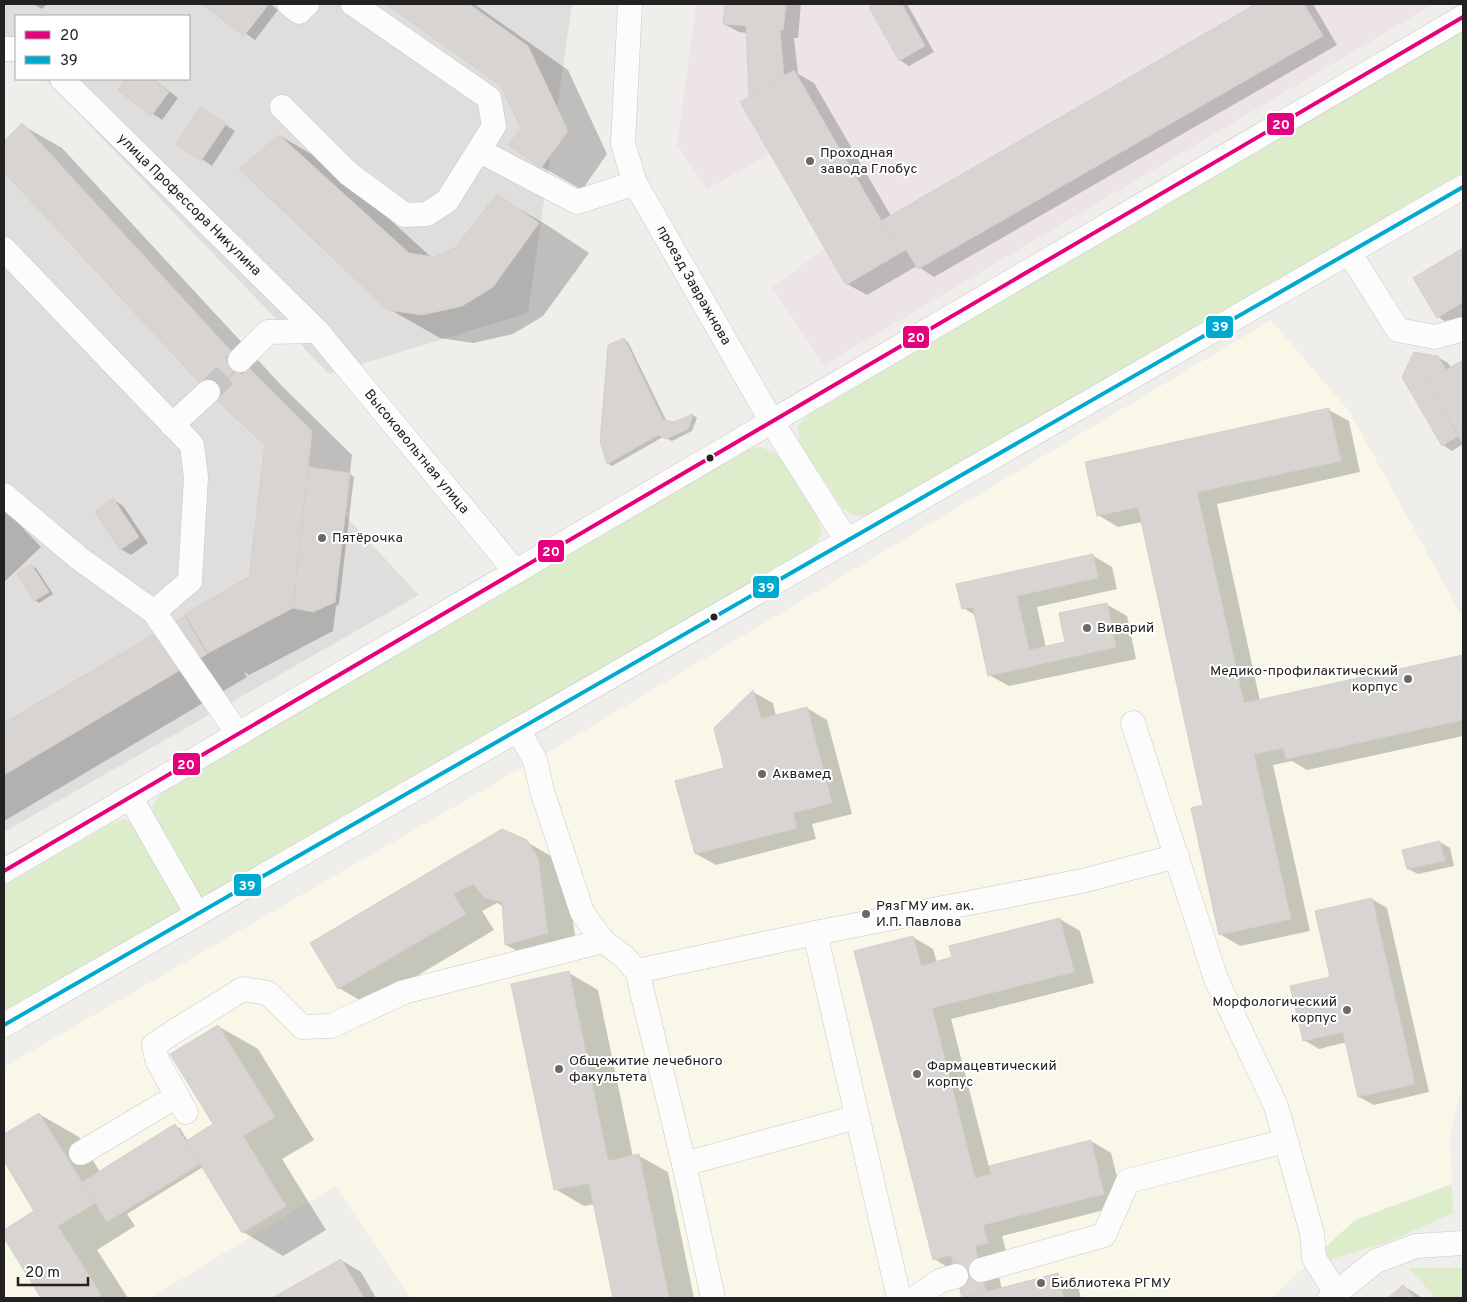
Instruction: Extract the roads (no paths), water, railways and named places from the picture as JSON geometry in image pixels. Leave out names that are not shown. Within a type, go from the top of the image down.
[{"type":"street","points":[[289,4],[299,12],[307,4]]},
{"type":"street","points":[[282,107],[349,174],[405,215],[427,214],[448,201],[494,126],[489,98],[353,4]]},
{"type":"street","name":"проезд Завражнова","points":[[624,6],[623,144],[635,183],[772,422],[847,541]]},
{"type":"street","points":[[4,871],[1463,17]]},
{"type":"street","name":"улица Профессора Никулина","points":[[63,80],[317,331]]},
{"type":"street","points":[[480,151],[577,202],[635,183]]},
{"type":"street","points":[[4,1025],[1463,186]]},
{"type":"street","points":[[4,249],[192,445],[196,477],[190,581],[154,612]]},
{"type":"street","points":[[1349,252],[1398,330],[1435,337],[1463,329]]},
{"type":"street","points":[[240,360],[268,332],[317,331]]},
{"type":"street","name":"Высоковольтная улица","points":[[317,331],[516,572]]},
{"type":"street","points":[[172,425],[208,392]]},
{"type":"street","points":[[4,495],[80,559],[154,612],[238,734]]},
{"type":"street","points":[[1134,723],[1216,979],[1276,1106],[1312,1233],[1314,1258],[1333,1296],[1376,1261],[1416,1246],[1463,1243]]},
{"type":"street","points":[[518,730],[535,760],[542,791],[582,912],[603,941],[623,956],[637,971],[684,1164],[713,1298]]},
{"type":"street","points":[[130,797],[198,914]]},
{"type":"street","points":[[637,971],[815,933],[1082,882],[1177,856]]},
{"type":"street","points":[[815,933],[899,1298]]},
{"type":"street","points":[[81,1154],[181,1104],[157,1060],[154,1046],[175,1031],[243,990],[268,993],[302,1027],[331,1026],[404,992],[603,941]]},
{"type":"street","points":[[684,1164],[857,1118]]},
{"type":"street","points":[[981,1270],[1104,1235],[1128,1181],[1285,1141]]},
{"type":"street","points":[[915,1298],[940,1281],[956,1276]]},
{"type":"tunnel","points":[[208,392],[240,360]]},
{"type":"place","name":"Проходная завода Глобус","points":[[810,161]]},
{"type":"place","name":"Пятёрочка","points":[[322,538]]},
{"type":"place","name":"Виварий","points":[[1087,628]]},
{"type":"place","name":"Медико-профилактический корпус","points":[[1408,679]]},
{"type":"place","name":"Аквамед","points":[[762,774]]},
{"type":"place","name":"РязГМУ им. ак. И.П. Павлова","points":[[866,914]]},
{"type":"place","name":"Морфологический корпус","points":[[1347,1010]]},
{"type":"place","name":"Общежитие лечебного факультета","points":[[559,1069]]},
{"type":"place","name":"Фармацевтический корпус","points":[[917,1074]]},
{"type":"place","name":"Библиотека РГМУ","points":[[1041,1283]]}]
